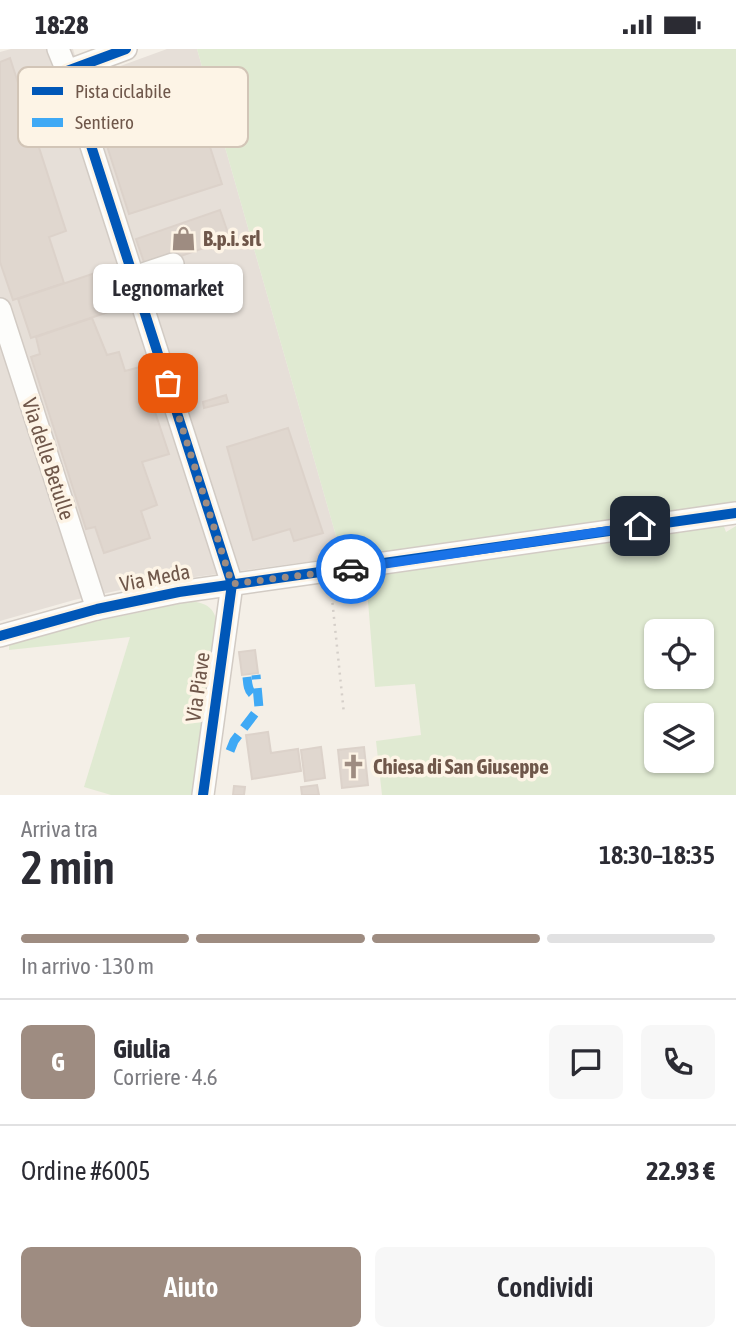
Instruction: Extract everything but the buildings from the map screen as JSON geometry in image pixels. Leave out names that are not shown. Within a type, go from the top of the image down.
[{"type":"street","points":[[58,49],[65,67]]},
{"type":"street","points":[[78,67],[126,49]]},
{"type":"street","points":[[92,147],[232,584]]},
{"type":"street","points":[[134,277],[173,264]]},
{"type":"street","name":"Via delle Betulle","points":[[0,309],[97,609]]},
{"type":"street","name":"Via Meda","points":[[0,636],[97,609],[179,592],[736,513]]},
{"type":"street","name":"Via Piave","points":[[202,795],[232,584]]},
{"type":"path","points":[[329,571],[344,714]]},
{"type":"shaded area","points":[[11,49],[73,49],[78,67],[18,67],[18,147],[225,147],[342,557],[158,582],[74,600],[0,621],[0,52]]},
{"type":"shaded area","points":[[167,49],[197,49],[202,67],[118,67]]},
{"type":"green space","points":[[197,49],[736,49],[736,506],[370,560],[342,557],[225,147],[248,147],[248,67],[202,67]]},
{"type":"green space","points":[[723,524],[726,532],[736,526],[736,795],[382,795],[376,741],[421,735],[415,684],[375,687],[366,577]]},
{"type":"green space","points":[[192,601],[209,607],[217,623],[195,795],[111,795],[84,787],[130,637],[9,650],[9,640]]},
{"type":"marked path","points":[[230,751],[234,741],[259,708],[256,675]]},
{"type":"marked path","points":[[247,677],[248,687],[259,698]]},
{"type":"cycle path","points":[[78,67],[126,49]]},
{"type":"cycle path","points":[[91,147],[232,584],[203,795]]},
{"type":"cycle path","points":[[0,636],[97,609],[179,592],[736,513]]},
{"type":"way so far","points":[[168,383],[232,584],[351,569]]},
{"type":"place","name":"B.p.i. srl","points":[[183,239]]},
{"type":"place","name":"Legnomarket","points":[[168,383]]},
{"type":"place","name":"Chiesa di San Giuseppe","points":[[353,767]]},
{"type":"route","points":[[351,569],[640,526]]}]
